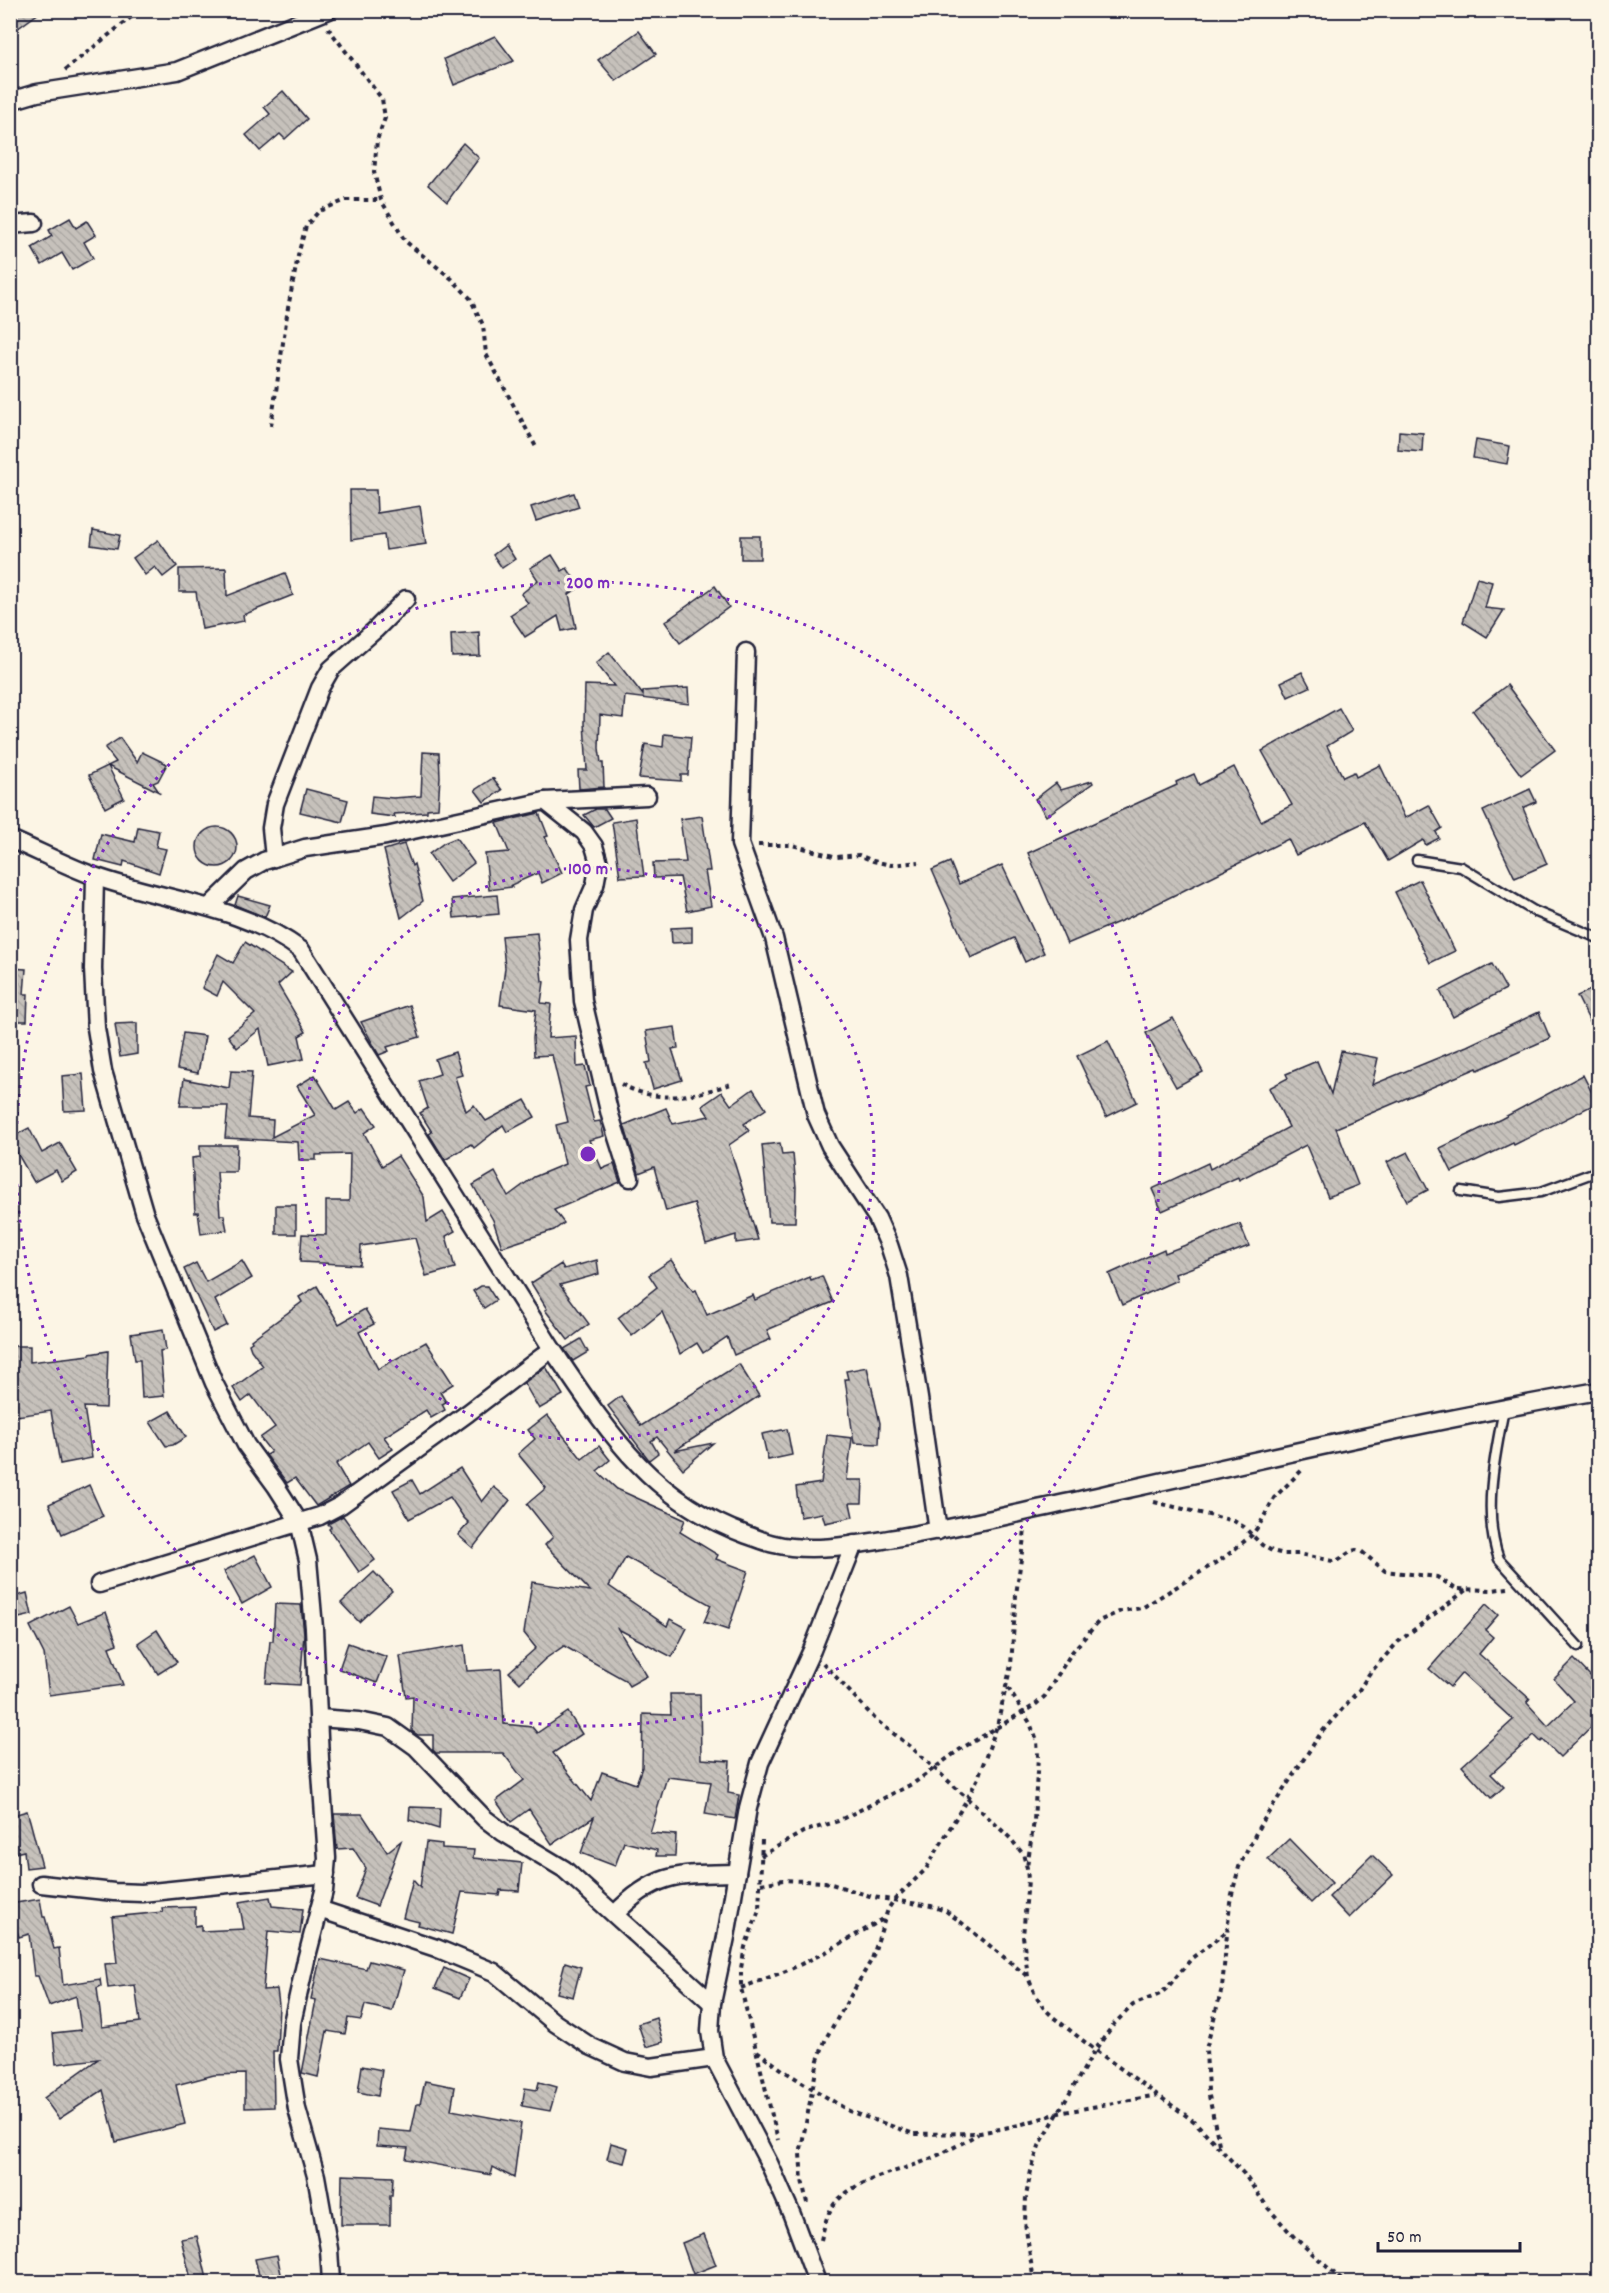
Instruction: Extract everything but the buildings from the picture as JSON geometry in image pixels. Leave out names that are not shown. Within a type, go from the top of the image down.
[{"type":"street","points":[[10,102],[37,93],[177,71],[324,12]]},
{"type":"street","points":[[10,225],[34,223]]},
{"type":"street","points":[[274,858],[271,828],[275,804],[320,687],[331,669],[406,599]]},
{"type":"street","points":[[746,652],[740,844],[774,938],[816,1115],[830,1146],[877,1218],[889,1245],[898,1276],[919,1398],[938,1531]]},
{"type":"street","points":[[209,907],[246,871],[274,858],[305,848],[387,836],[545,801],[647,796]]},
{"type":"street","points":[[545,801],[584,832],[594,846],[599,863],[594,885],[584,910],[579,940],[583,1001],[610,1115],[630,1178]]},
{"type":"street","points":[[10,839],[95,877],[209,907],[281,936],[301,950],[552,1349],[594,1411],[635,1463],[663,1489],[688,1507],[730,1529],[775,1545],[809,1548],[854,1545],[938,1531],[1248,1462],[1504,1408],[1599,1391]]},
{"type":"street","points":[[95,877],[93,969],[96,1028],[103,1071],[145,1215],[214,1383],[246,1445],[299,1522],[308,1560],[326,1836],[326,1874],[292,2023],[289,2059],[297,2109],[316,2176],[329,2249],[331,2283]]},
{"type":"street","points":[[99,1584],[320,1516],[341,1505],[552,1349]]},
{"type":"street","points":[[816,2283],[792,2215],[769,2163],[714,2058],[710,2031],[712,2003],[748,1808],[760,1763],[812,1650],[854,1545]]},
{"type":"street","points":[[319,1718],[359,1720],[388,1727],[416,1747],[484,1818],[504,1833],[564,1869],[712,2003]]},
{"type":"street","points":[[615,1914],[632,1897],[665,1878],[685,1874],[737,1873]]},
{"type":"street","points":[[41,1884],[142,1893],[326,1874]]},
{"type":"street","points":[[319,1909],[436,1948],[494,1972],[555,2023],[590,2046],[625,2062],[651,2067],[714,2058]]},
{"type":"lane","points":[[1417,860],[1461,867],[1534,911],[1599,938]]},
{"type":"lane","points":[[1461,1191],[1499,1197],[1541,1192],[1599,1171]]},
{"type":"lane","points":[[1504,1408],[1492,1491],[1495,1548],[1499,1559],[1578,1646]]},
{"type":"path","points":[[65,71],[141,10]]},
{"type":"path","points":[[324,12],[382,99],[384,118],[377,140],[374,172],[381,200],[405,241],[452,279],[470,298],[483,325],[486,354],[536,447]]},
{"type":"path","points":[[271,426],[288,308],[306,226],[319,212],[346,200],[381,200]]},
{"type":"path","points":[[740,844],[792,845],[837,857],[859,855],[891,865],[919,862]]},
{"type":"path","points":[[599,1072],[632,1090],[665,1097],[696,1095],[734,1083]]},
{"type":"path","points":[[761,1856],[777,1849],[803,1832],[838,1821],[896,1793],[997,1726],[1023,1713],[1045,1696],[1072,1653],[1099,1621],[1110,1614],[1142,1608],[1225,1557],[1252,1535],[1274,1498],[1305,1467]]},
{"type":"path","points":[[1147,1501],[1234,1521],[1272,1551],[1284,1554],[1299,1554],[1333,1561],[1352,1551],[1361,1551],[1385,1571],[1437,1577],[1456,1589],[1492,1590],[1524,1586]]},
{"type":"path","points":[[809,2209],[802,2180],[800,2154],[818,2060],[826,2038],[872,1959],[885,1918],[894,1900],[926,1869],[978,1778],[997,1726],[1007,1687],[1027,1511]]},
{"type":"path","points":[[1219,2145],[1208,2091],[1206,2049],[1222,1988],[1230,1902],[1239,1867],[1259,1827],[1321,1733],[1398,1642],[1466,1590]]},
{"type":"path","points":[[812,1650],[877,1721],[935,1769],[1010,1838],[1023,1854],[1028,1880],[1023,1936],[1028,1977],[1034,1992],[1053,2018],[1196,2122],[1219,2145],[1295,2238],[1344,2283]]},
{"type":"path","points":[[1007,1687],[1033,1730],[1038,1756],[1034,1821],[1027,1868]]},
{"type":"path","points":[[762,1836],[759,1910],[743,1957],[741,1988],[780,2151]]},
{"type":"path","points":[[761,1884],[783,1880],[825,1882],[873,1897],[931,1906],[946,1911],[1028,1977]]},
{"type":"path","points":[[741,1988],[791,1969],[826,1952],[885,1918]]},
{"type":"path","points":[[1034,2283],[1025,2223],[1026,2196],[1039,2146],[1095,2050],[1124,2013],[1133,2005],[1167,1988],[1192,1959],[1226,1932]]},
{"type":"path","points":[[757,2051],[849,2111],[914,2134],[980,2133],[1019,2125],[1059,2113],[1158,2095]]},
{"type":"path","points":[[816,2239],[818,2249],[828,2214],[844,2194],[953,2148],[980,2133]]}]
